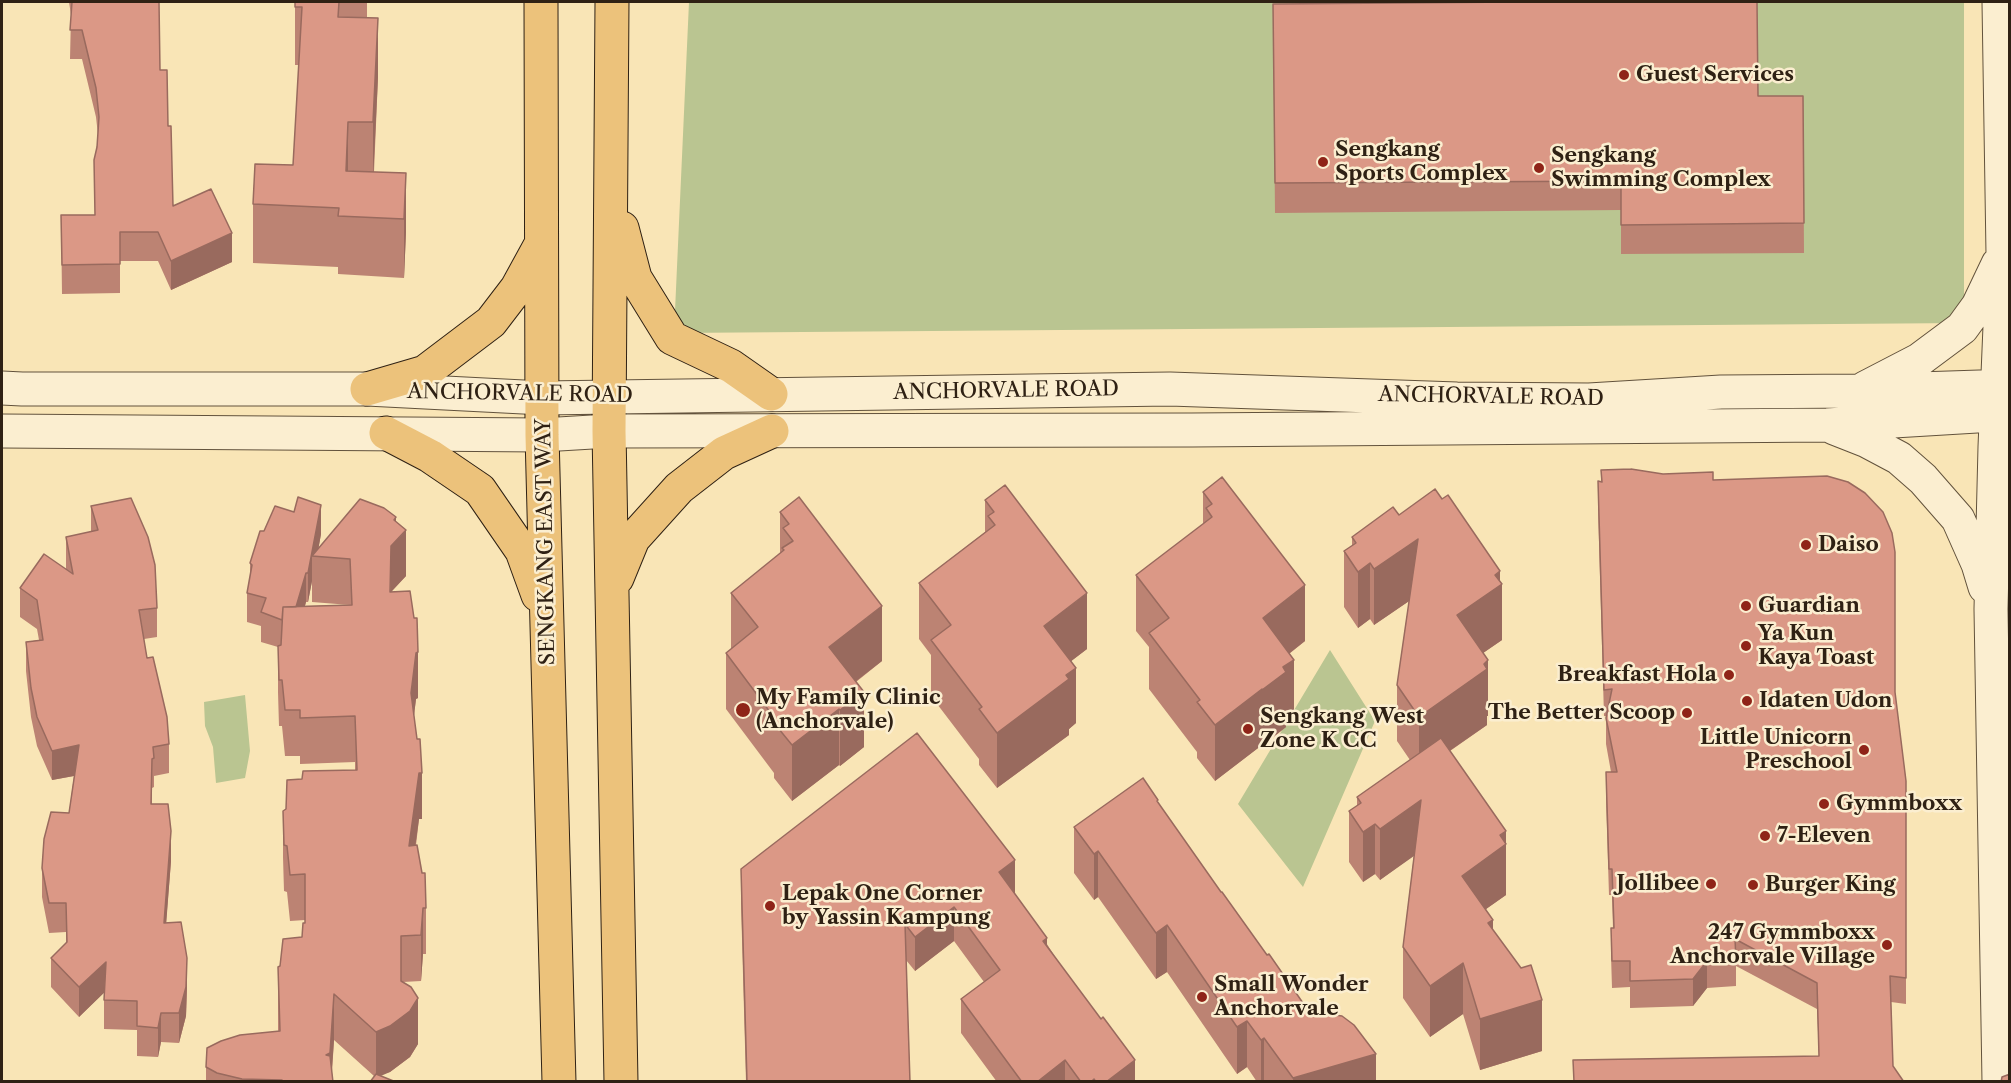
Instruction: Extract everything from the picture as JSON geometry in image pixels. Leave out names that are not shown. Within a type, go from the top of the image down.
[{"type":"main road","name":"SENGKANG EAST WAY","points":[[542,2],[542,435],[559,1082]]},
{"type":"main road","points":[[612,2],[609,431],[621,1082]]},
{"type":"main road","points":[[611,189],[635,278],[672,338],[731,366],[771,394]]},
{"type":"main road","points":[[367,389],[425,372],[491,322],[517,288],[542,242]]},
{"type":"main road","points":[[613,586],[633,539],[679,488],[724,453],[772,431]]},
{"type":"main road","points":[[386,434],[430,456],[480,490],[522,551],[547,619]]},
{"type":"street","points":[[1999,2],[2004,254],[2003,400],[1991,609],[1999,1082]]},
{"type":"street","points":[[1858,391],[1919,360],[1962,328],[1978,306],[2004,254]]},
{"type":"street","name":"ANCHORVALE ROAD","points":[[2,388],[367,389],[543,398],[1170,389],[1456,399],[1589,400],[1720,392],[1858,391],[2003,400]]},
{"type":"street","name":"ANCHORVALE ROAD","points":[[2,431],[542,435],[609,431],[1204,430],[1827,425],[2003,400]]},
{"type":"street","points":[[1827,425],[1867,441],[1899,458],[1923,479],[1958,519],[1978,564],[1991,609]]},
{"type":"green space","name":"Sengkang Sports Complex","points":[[689,2],[1964,2],[1964,323],[674,333]]},
{"type":"green space","points":[[1330,650],[1375,721],[1303,887],[1238,804]]},
{"type":"green space","points":[[245,695],[250,751],[245,778],[216,783],[213,747],[205,726],[204,702]]},
{"type":"building","points":[[72,2],[159,2],[160,70],[167,70],[173,206],[211,189],[232,233],[171,261],[158,232],[120,232],[120,264],[62,265],[61,215],[95,215],[94,160],[99,117],[96,88],[82,30],[70,30]]},
{"type":"building","points":[[295,2],[339,2],[338,17],[378,18],[373,122],[348,122],[346,171],[406,173],[404,219],[338,216],[339,208],[253,204],[255,164],[293,165],[302,7],[295,7]]},
{"type":"building","name":"Sengkang Swimming Complex","points":[[1757,2],[1758,96],[1803,96],[1804,223],[1621,225],[1621,181],[1275,183],[1273,4]]},
{"type":"building","points":[[1631,469],[1663,474],[1713,472],[1713,480],[1827,476],[1848,482],[1865,493],[1883,512],[1892,533],[1895,552],[1895,692],[1906,781],[1906,978],[1890,976],[1893,1066],[1904,1082],[1574,1082],[1573,1060],[1819,1056],[1817,983],[1735,939],[1736,960],[1707,961],[1693,979],[1630,981],[1630,961],[1612,961],[1611,928],[1614,928],[1612,869],[1609,869],[1606,772],[1617,772],[1606,718],[1612,689],[1604,690],[1598,481],[1602,482],[1601,470]]},
{"type":"building","points":[[1222,477],[1305,585],[1263,618],[1294,660],[1283,667],[1286,672],[1215,725],[1197,702],[1200,700],[1149,633],[1169,618],[1136,575],[1212,517],[1206,508],[1212,504],[1203,492]]},
{"type":"building","points":[[1005,485],[1087,593],[1044,626],[1076,668],[1066,675],[1069,679],[997,733],[979,709],[982,707],[931,640],[951,625],[919,583],[995,525],[988,516],[994,512],[985,500]]},
{"type":"building","points":[[1435,489],[1442,499],[1448,495],[1500,571],[1495,575],[1502,584],[1457,615],[1488,660],[1484,664],[1487,669],[1419,717],[1397,685],[1418,539],[1374,569],[1370,563],[1358,572],[1344,551],[1356,543],[1352,537],[1393,507],[1399,515]]},
{"type":"building","points":[[298,497],[321,505],[308,573],[306,573],[296,607],[283,607],[282,620],[261,612],[266,598],[247,593],[252,565],[250,563],[260,531],[264,531],[275,506],[294,512]]},
{"type":"building","points":[[799,497],[882,606],[829,647],[864,692],[792,745],[774,723],[776,720],[726,653],[758,627],[731,593],[793,541],[783,528],[789,524],[780,512]]},
{"type":"building","points":[[131,498],[148,537],[155,565],[157,608],[139,610],[147,658],[153,657],[167,717],[169,744],[153,747],[151,804],[168,804],[171,831],[164,923],[181,922],[187,958],[186,987],[179,1013],[161,1013],[158,1028],[137,1026],[137,1001],[104,1000],[106,962],[79,987],[51,958],[67,942],[66,903],[49,903],[42,868],[44,839],[51,812],[69,813],[79,745],[52,751],[37,717],[26,642],[43,640],[37,600],[20,588],[44,554],[73,574],[66,537],[98,530],[91,506]]},
{"type":"building","points":[[360,499],[384,508],[396,517],[394,520],[406,530],[391,546],[390,592],[410,591],[414,618],[417,618],[418,652],[416,653],[411,693],[417,739],[420,739],[422,773],[419,773],[409,846],[417,845],[422,873],[425,873],[426,908],[423,908],[421,935],[401,936],[401,981],[411,987],[418,998],[410,1011],[390,1026],[376,1032],[334,994],[330,1053],[326,1055],[330,1056],[333,1082],[242,1079],[217,1073],[206,1067],[207,1048],[240,1035],[280,1031],[278,967],[283,939],[302,937],[303,923],[305,923],[305,874],[290,875],[287,846],[284,845],[283,811],[286,809],[287,780],[302,779],[303,771],[357,770],[355,716],[300,718],[300,710],[285,710],[282,680],[279,680],[278,646],[281,645],[283,607],[352,605],[350,559],[312,556]]},
{"type":"building","points":[[917,733],[1015,860],[999,872],[1047,938],[1043,941],[1101,1019],[1103,1017],[1135,1060],[1106,1082],[1096,1082],[1094,1079],[1091,1082],[1081,1082],[1065,1060],[1037,1082],[1022,1082],[961,999],[1000,970],[954,907],[915,937],[905,924],[910,1082],[747,1082],[741,869]]},
{"type":"building","points":[[1441,738],[1506,831],[1500,835],[1506,844],[1462,876],[1493,920],[1488,923],[1521,968],[1531,965],[1542,1000],[1480,1019],[1463,963],[1430,986],[1403,947],[1421,800],[1380,829],[1375,824],[1363,832],[1349,811],[1361,803],[1357,797]]},
{"type":"building","points":[[1143,778],[1221,892],[1267,955],[1269,954],[1312,1016],[1327,1014],[1342,1016],[1354,1025],[1376,1054],[1293,1078],[1264,1038],[1261,1040],[1247,1021],[1237,1027],[1167,925],[1156,933],[1098,851],[1094,854],[1074,827]]},
{"type":"building","points":[[376,1074],[396,1082],[370,1082]]},
{"type":"building","points":[[2010,1074],[2010,1082],[2001,1082],[2002,1077]]},
{"type":"place","name":"Guest Services","points":[[1624,75]]},
{"type":"place","name":"Sengkang Sports Complex","points":[[1323,162]]},
{"type":"place","name":"Sengkang Swimming Complex","points":[[1539,168]]},
{"type":"place","name":"Daiso","points":[[1806,545]]},
{"type":"place","name":"Guardian","points":[[1746,606]]},
{"type":"place","name":"Ya Kun Kaya Toast","points":[[1746,646]]},
{"type":"place","name":"Breakfast Hola","points":[[1729,675]]},
{"type":"place","name":"Idaten Udon","points":[[1747,701]]},
{"type":"place","name":"My Family Clinic (Anchorvale)","points":[[743,710]]},
{"type":"place","name":"The Better Scoop","points":[[1687,713]]},
{"type":"place","name":"Sengkang West Zone K CC","points":[[1248,729]]},
{"type":"place","name":"Little Unicorn Preschool","points":[[1864,750]]},
{"type":"place","name":"Gymmboxx","points":[[1824,804]]},
{"type":"place","name":"7-Eleven","points":[[1765,836]]},
{"type":"place","name":"Jollibee","points":[[1711,884]]},
{"type":"place","name":"Burger King","points":[[1753,885]]},
{"type":"place","name":"Lepak One Corner by Yassin Kampung","points":[[770,906]]},
{"type":"place","name":"247 Gymmboxx Anchorvale Village","points":[[1887,945]]},
{"type":"place","name":"Small Wonder Anchorvale","points":[[1202,997]]}]
